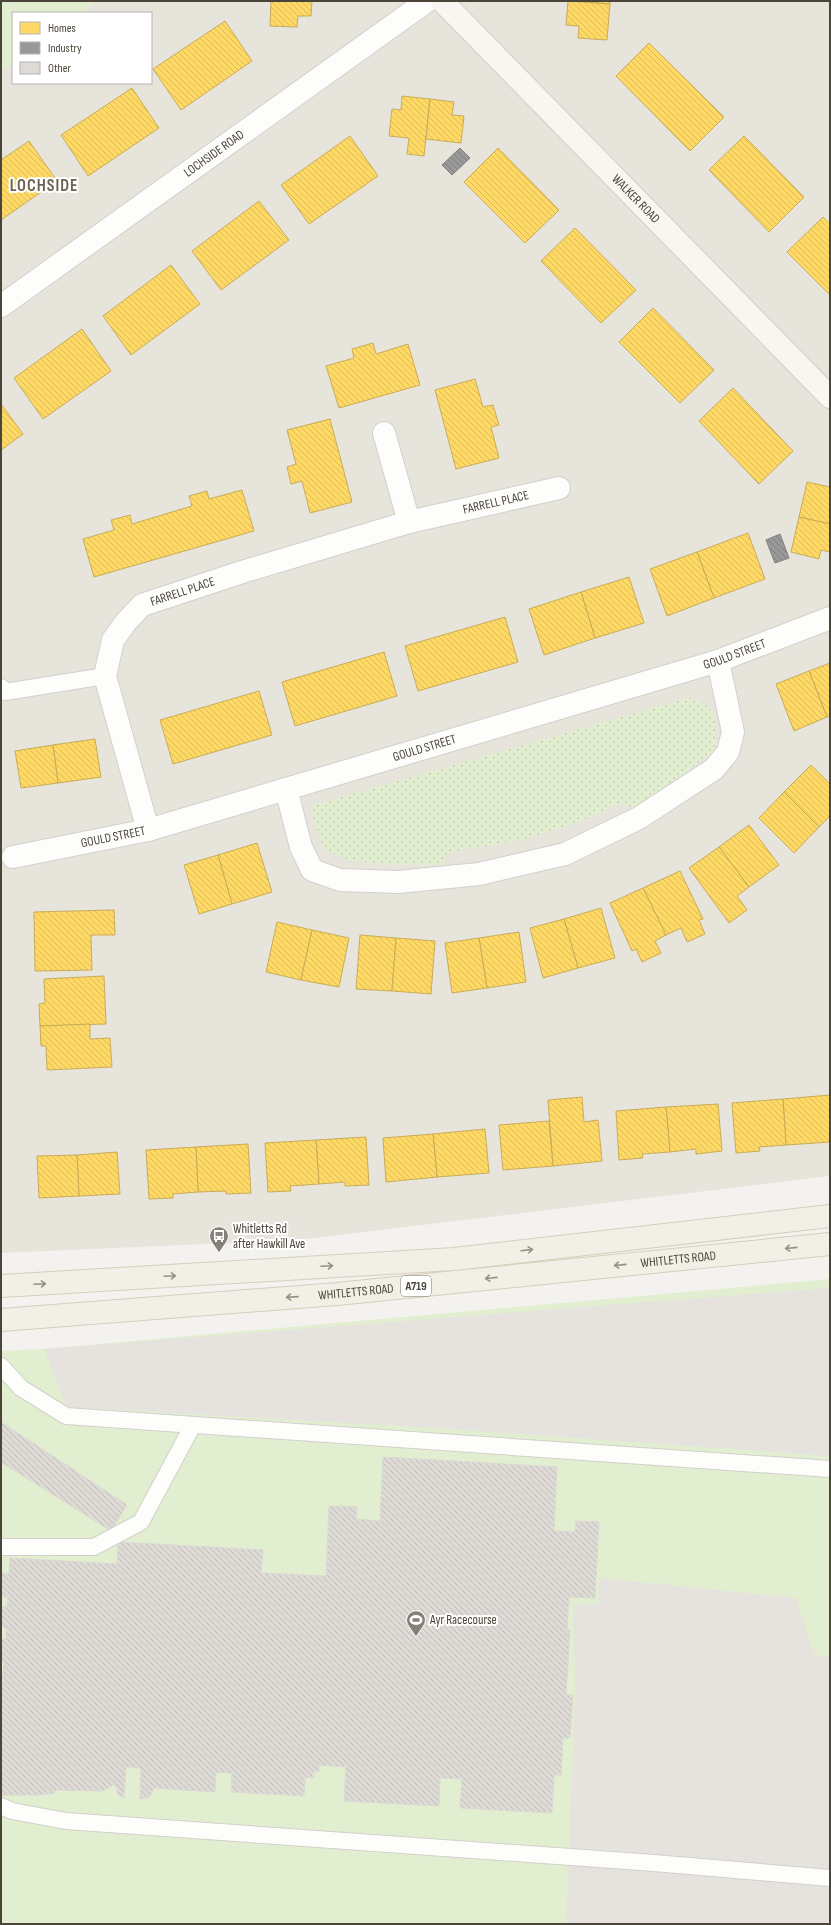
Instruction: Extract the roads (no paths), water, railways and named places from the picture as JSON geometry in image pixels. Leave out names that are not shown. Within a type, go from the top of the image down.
[{"type":"main road","name":"WHITLETTS ROAD","points":[[1,1286],[454,1259],[830,1216]]},
{"type":"main road","name":"WHITLETTS ROAD","points":[[1,1320],[338,1294],[830,1244]]},
{"type":"street","name":"LOCHSIDE ROAD","points":[[1,306],[427,1]]},
{"type":"street","name":"WALKER ROAD","points":[[442,1],[830,397]]},
{"type":"street","points":[[384,433],[409,522]]},
{"type":"street","name":"FARRELL PLACE","points":[[148,830],[105,676],[113,640],[126,622],[142,605],[242,572],[409,522],[559,488]]},
{"type":"street","name":"GOULD STREET","points":[[13,857],[148,830],[718,661],[830,618]]},
{"type":"street","points":[[286,789],[301,847],[312,870],[340,880],[398,882],[479,874],[565,854],[640,818],[714,769],[728,752],[733,732],[718,661]]},
{"type":"lane","points":[[1,687],[4,692],[105,676]]},
{"type":"lane","points":[[1,1366],[21,1388],[66,1416],[830,1469]]},
{"type":"lane","points":[[1,1547],[94,1547],[141,1522],[193,1425]]},
{"type":"lane","points":[[1,1806],[12,1811],[66,1821],[630,1861],[830,1878]]},
{"type":"place","name":"Whitletts Rd after Hawkill Ave","points":[[219,1253]]},
{"type":"place","name":"Ayr Racecourse","points":[[416,1637]]},
{"type":"district","name":"LOCHSIDE","points":[[44,186]]}]
